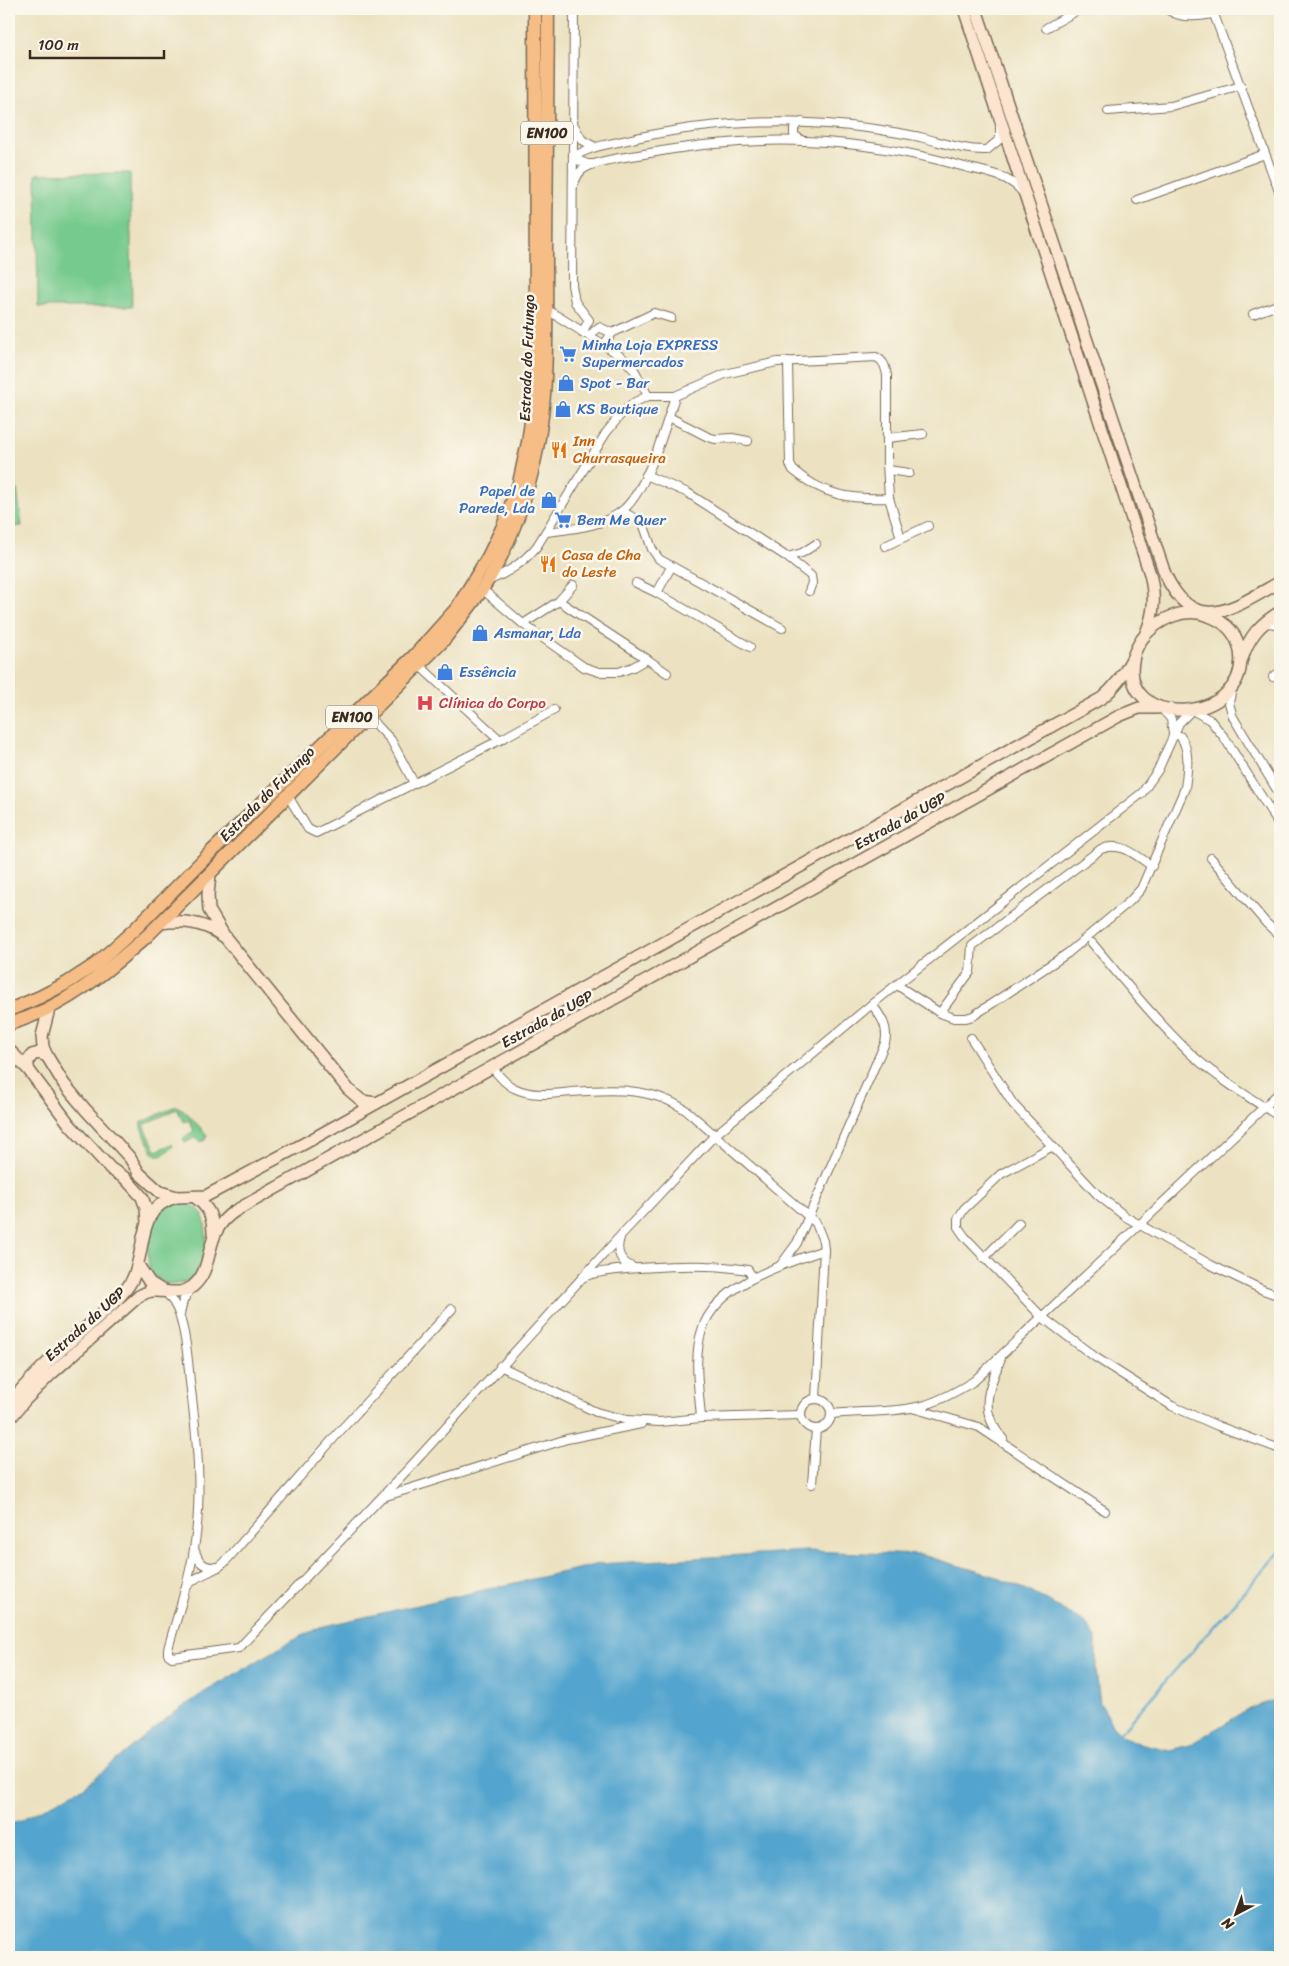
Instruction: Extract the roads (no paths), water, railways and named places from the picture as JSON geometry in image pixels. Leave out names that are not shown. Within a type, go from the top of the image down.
[{"type":"main road","name":"Estrada do Futungo","points":[[9,1010],[67,984],[96,964],[135,929],[212,851],[414,656],[457,608],[488,557],[504,526],[519,483],[528,442],[534,394],[536,320],[535,9]]},
{"type":"main road","name":"Estrada do Futungo","points":[[9,1024],[48,1009],[73,996],[104,974],[160,923],[420,666],[442,642],[484,586],[519,514],[537,450],[544,398],[548,9]]},
{"type":"main road","points":[[976,9],[1164,574],[1179,597],[1198,612],[1215,612],[1234,608],[1280,582]]},
{"type":"main road","points":[[964,11],[1155,591],[1151,622],[1144,636]]},
{"type":"main road","name":"Estrada da UGP","points":[[9,1420],[25,1400],[132,1301],[146,1292],[182,1291],[191,1288],[204,1271],[213,1236],[227,1216],[1119,716],[1139,708],[1161,708],[1174,711],[1192,710],[1212,703],[1232,687],[1239,670],[1239,646],[1231,631],[1221,622],[1198,612],[1184,613],[1169,618],[1144,636],[1120,680],[1102,698],[215,1193],[196,1198]]},
{"type":"main road","points":[[1239,670],[1249,640],[1261,624],[1280,612]]},
{"type":"main road","name":"Estrada da UGP","points":[[1134,656],[1131,666],[1134,683],[1142,696],[1161,708]]},
{"type":"main road","points":[[210,874],[209,910],[225,937],[348,1089],[362,1101],[376,1102]]},
{"type":"main road","points":[[160,923],[174,921],[200,924],[213,929],[225,937]]},
{"type":"main road","points":[[48,1009],[42,1036],[43,1047],[64,1084],[130,1158],[139,1173],[154,1188],[177,1197],[196,1198],[208,1209],[212,1216],[213,1236]]},
{"type":"main road","points":[[9,1050],[28,1069],[70,1124],[112,1169],[125,1178],[142,1197],[146,1208],[146,1223],[138,1265],[150,1283],[165,1292]]},
{"type":"main road","points":[[28,1069],[28,1061],[32,1055],[39,1053],[47,1056]]},
{"type":"main road","points":[[345,1120],[351,1114],[353,1106],[348,1089]]},
{"type":"main road","points":[[146,1223],[157,1206],[165,1200],[177,1197]]},
{"type":"main road","name":"Estrada da UGP","points":[[9,1404],[54,1357],[123,1293],[133,1278],[138,1265]]},
{"type":"street","points":[[574,9],[572,285],[575,302],[589,320],[586,335]]},
{"type":"street","points":[[574,18],[578,9]]},
{"type":"street","points":[[1046,28],[1080,9]]},
{"type":"street","points":[[1167,9],[1174,15],[1182,17],[1213,11],[1280,194]]},
{"type":"street","points":[[1108,111],[1171,106],[1241,86]]},
{"type":"street","points":[[573,158],[582,151],[643,136],[692,128],[770,122],[802,122],[876,129],[964,148],[987,150],[1000,139],[1001,130],[998,112]]},
{"type":"street","points":[[769,140],[775,138],[778,131],[775,124],[770,122]]},
{"type":"street","points":[[801,140],[793,132],[797,124],[802,122]]},
{"type":"street","points":[[574,125],[582,140],[595,147]]},
{"type":"street","points":[[573,158],[587,164],[596,164],[686,146],[769,140],[801,140],[866,145],[944,161],[1006,178],[1019,188],[1028,203]]},
{"type":"street","points":[[1137,200],[1265,154]]},
{"type":"street","points":[[573,186],[577,175],[582,170],[596,164]]},
{"type":"street","points":[[1253,314],[1280,304]]},
{"type":"street","points":[[546,309],[625,360],[648,396]]},
{"type":"street","points":[[604,345],[612,333],[654,313],[671,318]]},
{"type":"street","points":[[586,335],[599,327],[612,333]]},
{"type":"street","points":[[647,659],[620,672],[599,672],[584,667],[523,624],[484,586],[526,560],[547,532],[606,433],[622,413],[635,402],[648,396],[674,396],[725,374],[788,361],[876,357],[881,359],[885,364],[886,375],[889,498],[901,538]]},
{"type":"street","points":[[788,361],[790,464],[792,470],[829,493],[861,499],[889,498]]},
{"type":"street","points":[[547,532],[584,527],[603,521],[622,511],[633,500],[646,475],[669,417],[674,396]]},
{"type":"street","points":[[669,417],[708,437],[748,441]]},
{"type":"street","points":[[888,438],[923,434]]},
{"type":"street","points":[[888,470],[909,473]]},
{"type":"street","points":[[646,475],[688,493],[787,557],[811,576],[812,583],[809,591]]},
{"type":"street","points":[[622,511],[644,526],[652,549],[659,559],[782,628]]},
{"type":"street","points":[[885,546],[928,526]]},
{"type":"street","points":[[787,557],[802,553],[816,544]]},
{"type":"street","points":[[657,593],[671,567]]},
{"type":"street","points":[[636,583],[657,593],[750,647]]},
{"type":"street","points":[[523,624],[558,601],[573,585]]},
{"type":"street","points":[[558,601],[667,673]]},
{"type":"street","points":[[1261,624],[1280,625]]},
{"type":"street","points":[[420,666],[500,740]]},
{"type":"street","points":[[1232,687],[1229,703],[1233,717],[1280,795]]},
{"type":"street","points":[[1161,708],[1171,719],[1173,734]]},
{"type":"street","points":[[288,796],[308,829],[316,833],[500,740],[554,710]]},
{"type":"street","points":[[165,1292],[174,1302],[180,1316],[187,1353],[196,1438],[198,1515],[194,1550],[168,1649],[168,1654],[172,1657],[177,1657],[239,1648],[381,1498],[500,1366],[716,1135],[872,1004],[1142,793],[1158,770],[1179,723],[1192,710],[1210,720],[1224,737],[1280,826]]},
{"type":"street","points":[[368,716],[390,740],[414,783]]},
{"type":"street","points":[[897,985],[940,1013],[954,1018],[973,1016],[1068,953],[1136,896],[1152,866],[1177,808],[1186,781],[1186,749],[1180,736],[1173,734]]},
{"type":"street","points":[[940,1013],[970,972],[972,946],[1101,849],[1120,846],[1152,866]]},
{"type":"street","points":[[1211,858],[1266,923],[1280,936]]},
{"type":"street","points":[[1092,943],[1156,1017],[1183,1045],[1216,1074],[1280,1117]]},
{"type":"street","points":[[780,1266],[797,1243],[885,1043],[887,1034],[885,1024],[872,1004]]},
{"type":"street","points":[[971,1038],[1012,1104],[1051,1147],[1098,1194],[1126,1217],[1210,1265],[1280,1296]]},
{"type":"street","points":[[492,1067],[502,1079],[514,1088],[532,1093],[547,1094],[614,1090],[655,1095],[673,1101],[716,1135],[816,1223],[824,1250],[816,1400]]},
{"type":"street","points":[[831,1414],[910,1408],[938,1400],[963,1388],[979,1376],[1280,1092]]},
{"type":"street","points":[[1051,1147],[1001,1174],[964,1209],[958,1218],[958,1227],[984,1258],[1042,1317],[1095,1357],[1172,1406],[1218,1426],[1280,1449]]},
{"type":"street","points":[[984,1258],[1019,1223]]},
{"type":"street","points":[[622,1234],[617,1246],[619,1256],[626,1265],[638,1269]]},
{"type":"street","points":[[701,1418],[698,1354],[702,1329],[709,1315],[719,1303],[754,1278],[824,1250]]},
{"type":"street","points":[[579,1281],[589,1275],[600,1272],[706,1266],[748,1270],[754,1278]]},
{"type":"street","points":[[180,1316],[183,1301],[191,1288]]},
{"type":"street","points":[[184,1591],[190,1582],[219,1567],[452,1309]]},
{"type":"street","points":[[1003,1353],[988,1392],[987,1410],[994,1428],[1008,1444]]},
{"type":"street","points":[[500,1366],[596,1412],[627,1420],[660,1422]]},
{"type":"street","points":[[812,1400],[825,1402],[831,1414],[825,1426],[816,1429],[807,1426],[801,1415],[804,1406],[812,1400]]},
{"type":"street","points":[[910,1408],[980,1427],[1008,1444],[1105,1511]]},
{"type":"street","points":[[381,1498],[567,1439],[621,1427],[701,1418],[801,1415]]},
{"type":"street","points":[[812,1484],[816,1429]]},
{"type":"street","points":[[194,1550],[198,1560],[206,1566],[219,1567]]},
{"type":"water","points":[[806,1551],[922,1555],[991,1575],[1031,1592],[1086,1623],[1096,1638],[1096,1671],[1100,1703],[1119,1734],[1135,1742],[1170,1750],[1189,1745],[1249,1709],[1280,1698],[1280,1957],[9,1957],[9,1824],[21,1820],[84,1787],[167,1718],[203,1693],[288,1643],[320,1627],[599,1564]]},
{"type":"waterway","points":[[1119,1734],[1280,1551]]},
{"type":"place","name":"Minha Loja EXPRESS Supermercados","points":[[568,354]]},
{"type":"place","name":"Spot - Bar","points":[[566,383]]},
{"type":"place","name":"KS Boutique","points":[[563,409]]},
{"type":"place","name":"Inn Churrasqueira","points":[[559,450]]},
{"type":"place","name":"Papel de Parede, Lda","points":[[549,500]]},
{"type":"place","name":"Bem Me Quer","points":[[563,520]]},
{"type":"place","name":"Casa de Cha do Leste","points":[[548,564]]},
{"type":"place","name":"Asmanar, Lda","points":[[480,633]]},
{"type":"place","name":"Essência","points":[[445,672]]},
{"type":"place","name":"Clínica do Corpo","points":[[425,703]]}]
